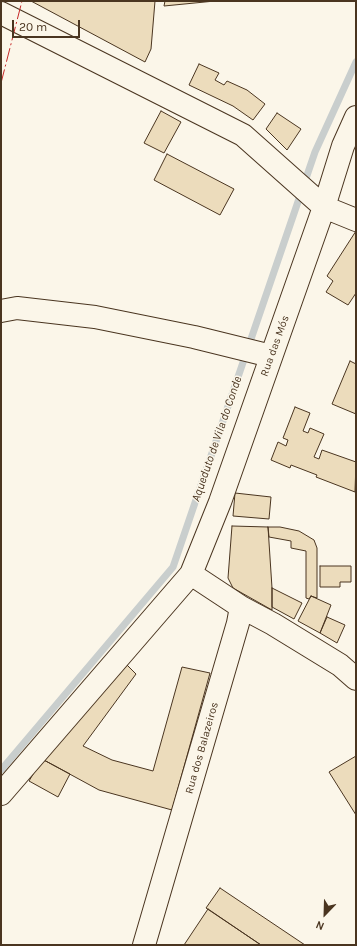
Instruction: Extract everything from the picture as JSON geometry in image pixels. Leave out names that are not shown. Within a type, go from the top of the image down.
[{"type":"street","points":[[1,13],[243,135],[324,207],[356,220]]},
{"type":"street","name":"Rua das Mós","points":[[1,794],[191,574],[220,502],[324,207],[343,146],[356,117]]},
{"type":"street","points":[[1,310],[17,308],[95,317],[194,337],[271,356]]},
{"type":"street","points":[[191,574],[241,607],[273,624],[340,665],[356,679]]},
{"type":"street","name":"Rua dos Balazeiros","points":[[144,945],[241,607]]},
{"type":"building","points":[[31,1],[155,1],[151,49],[145,62]]},
{"type":"building","points":[[165,1],[215,1],[164,6]]},
{"type":"building","points":[[199,64],[219,73],[215,80],[224,85],[227,81],[247,90],[265,104],[253,120],[233,106],[189,85]]},
{"type":"building","points":[[161,111],[181,122],[164,153],[144,143]]},
{"type":"building","points":[[277,113],[301,129],[287,150],[266,129]]},
{"type":"building","points":[[167,154],[234,189],[220,215],[154,180]]},
{"type":"building","points":[[356,231],[356,293],[348,305],[326,292],[333,281],[327,276]]},
{"type":"building","points":[[350,361],[356,364],[356,414],[332,404]]},
{"type":"building","points":[[295,407],[310,413],[303,431],[308,433],[310,428],[324,434],[314,457],[319,459],[322,450],[356,462],[355,492],[316,477],[317,475],[291,465],[290,468],[271,460],[278,442],[286,446],[288,440],[283,438]]},
{"type":"building","points":[[235,493],[271,497],[269,519],[233,516]]},
{"type":"building","points":[[232,526],[268,527],[272,610],[233,588],[228,578]]},
{"type":"building","points":[[268,527],[280,527],[299,531],[314,540],[317,548],[317,598],[311,596],[309,599],[306,598],[306,551],[291,548],[291,541],[269,537]]},
{"type":"building","points":[[320,566],[351,566],[351,582],[340,582],[340,587],[320,587]]},
{"type":"building","points":[[272,588],[302,603],[294,619],[272,607]]},
{"type":"building","points":[[311,596],[331,605],[320,633],[298,621]]},
{"type":"building","points":[[327,617],[345,625],[337,643],[320,633]]},
{"type":"building","points":[[127,665],[136,674],[83,746],[112,760],[153,771],[182,667],[210,673],[172,810],[99,790],[42,759]]},
{"type":"building","points":[[356,756],[356,815],[329,772]]},
{"type":"building","points":[[42,759],[70,774],[58,797],[29,781]]},
{"type":"building","points":[[220,888],[305,945],[261,945],[206,908]]},
{"type":"building","points":[[208,909],[261,945],[184,945]]},
{"type":"waterway","name":"Aqueduto de Vila do Conde","points":[[1,770],[173,567],[315,152],[356,62]]},
{"type":"power","points":[[1,83],[22,1]]}]
